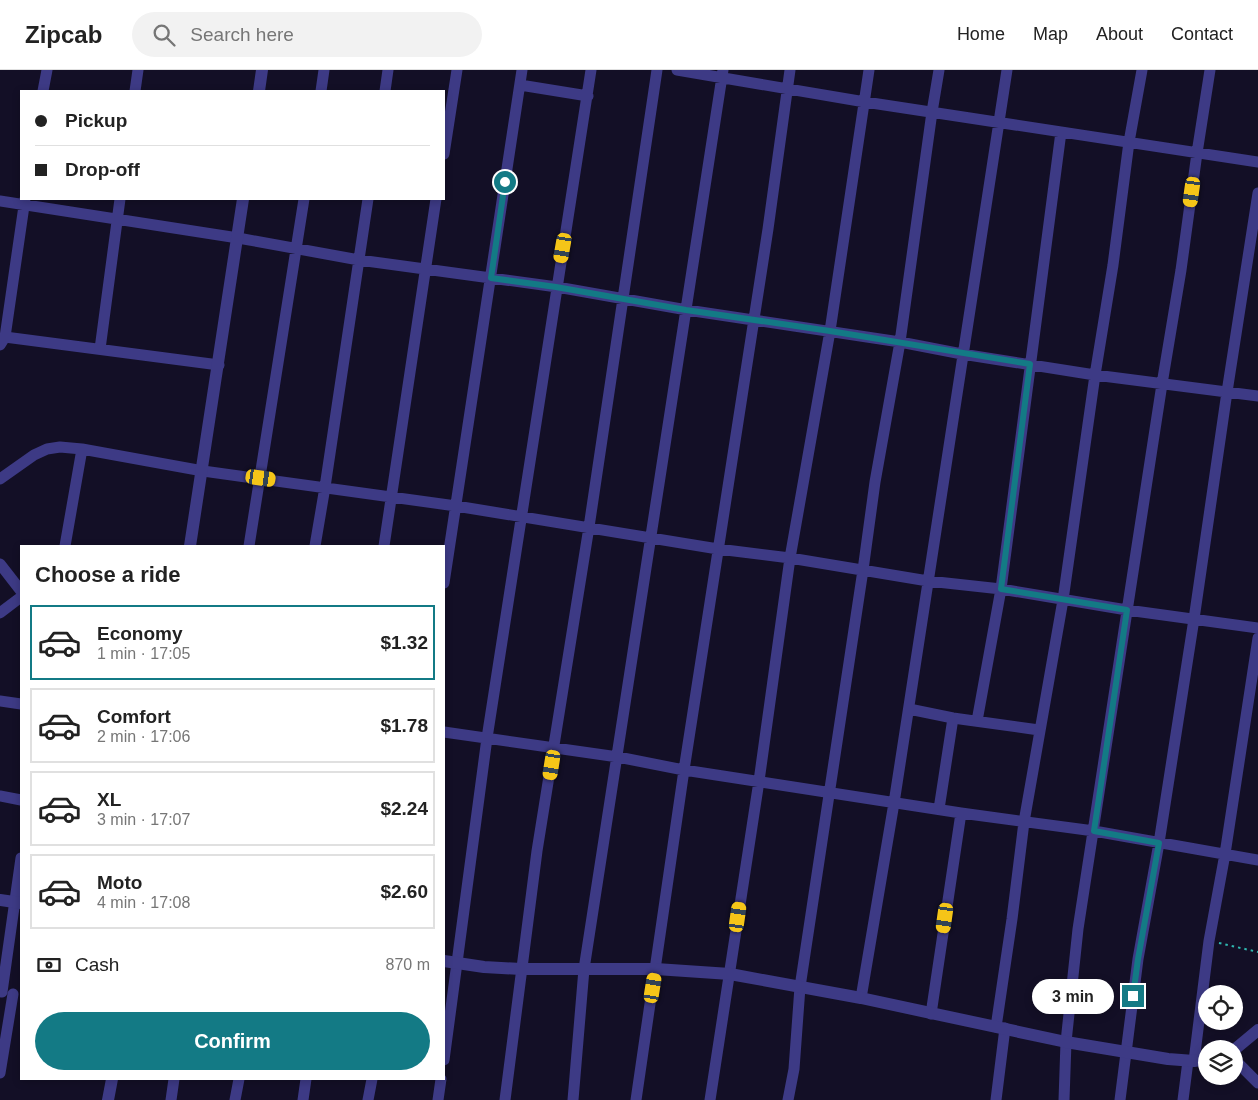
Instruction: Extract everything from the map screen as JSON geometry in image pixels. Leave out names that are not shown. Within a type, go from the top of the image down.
[{"type":"street","points":[[43,90],[47,70]]},
{"type":"street","points":[[135,90],[138,70]]},
{"type":"street","points":[[259,90],[262,70]]},
{"type":"street","points":[[321,90],[324,70]]},
{"type":"street","points":[[384,90],[388,70]]},
{"type":"street","points":[[445,148],[457,70]]},
{"type":"street","points":[[445,577],[522,70]]},
{"type":"street","points":[[445,1044],[450,962],[487,738],[591,70]]},
{"type":"street","points":[[505,1100],[521,969],[657,70]]},
{"type":"street","points":[[676,70],[723,74],[787,89],[865,102],[1258,162]]},
{"type":"street","points":[[636,1100],[684,770],[768,229],[790,70]]},
{"type":"street","points":[[710,1100],[759,781],[790,558],[830,331],[870,70]]},
{"type":"street","points":[[788,1100],[794,1069],[800,987],[875,482],[900,342],[939,70]]},
{"type":"street","points":[[861,998],[909,709],[1007,70]]},
{"type":"street","points":[[996,1100],[1000,1028],[1024,822],[1063,600],[1095,375],[1113,265],[1129,142],[1142,70]]},
{"type":"street","points":[[1064,1100],[1066,1042],[1078,929],[1181,270],[1210,70]]},
{"type":"street","points":[[573,1100],[584,969],[723,74]]},
{"type":"street","points":[[520,85],[588,96]]},
{"type":"street","points":[[977,721],[1001,589],[1061,132]]},
{"type":"street","points":[[1120,1100],[1138,959],[1159,843],[1194,620],[1258,193]]},
{"type":"street","points":[[100,349],[120,200]]},
{"type":"street","points":[[190,545],[203,471],[243,200]]},
{"type":"street","points":[[249,545],[304,200]]},
{"type":"street","points":[[315,545],[368,200]]},
{"type":"street","points":[[384,545],[436,200]]},
{"type":"street","points":[[0,201],[24,202],[118,220],[238,238],[359,260],[556,287],[686,310],[900,342],[1095,375],[1258,396]]},
{"type":"street","points":[[24,202],[4,306],[3,341],[100,349],[219,365]]},
{"type":"street","points":[[0,479],[34,455],[47,449],[60,447],[82,449],[203,471],[325,486],[522,516],[718,549],[790,558],[928,580],[1001,589],[1127,610],[1258,628]]},
{"type":"street","points":[[65,545],[82,449]]},
{"type":"street","points":[[0,564],[20,590]]},
{"type":"street","points":[[0,613],[20,598]]},
{"type":"street","points":[[1184,1100],[1196,1060],[1209,942],[1225,854],[1258,638]]},
{"type":"street","points":[[0,701],[20,704]]},
{"type":"street","points":[[909,709],[953,718],[1039,730]]},
{"type":"street","points":[[939,809],[953,718]]},
{"type":"street","points":[[445,732],[618,757],[684,770],[894,803],[1094,831],[1258,860]]},
{"type":"street","points":[[0,796],[20,800]]},
{"type":"street","points":[[931,1014],[961,813]]},
{"type":"street","points":[[0,1073],[20,873]]},
{"type":"street","points":[[0,900],[18,903]]},
{"type":"street","points":[[450,962],[521,969],[656,969],[730,974],[861,998],[1066,1042],[1168,1059],[1196,1060]]},
{"type":"street","points":[[1243,1042],[1258,1030]]},
{"type":"street","points":[[1243,1068],[1258,1083]]},
{"type":"street","points":[[108,1100],[112,1080]]},
{"type":"street","points":[[171,1100],[174,1080]]},
{"type":"street","points":[[235,1100],[238,1080]]},
{"type":"street","points":[[303,1100],[306,1080]]},
{"type":"street","points":[[368,1100],[372,1080]]},
{"type":"street","points":[[438,1100],[441,1080]]},
{"type":"path","points":[[1209,942],[1258,952]]},
{"type":"route","points":[[505,182],[491,278],[1030,364],[1001,589],[1127,610],[1094,831],[1159,843],[1133,996]]}]
